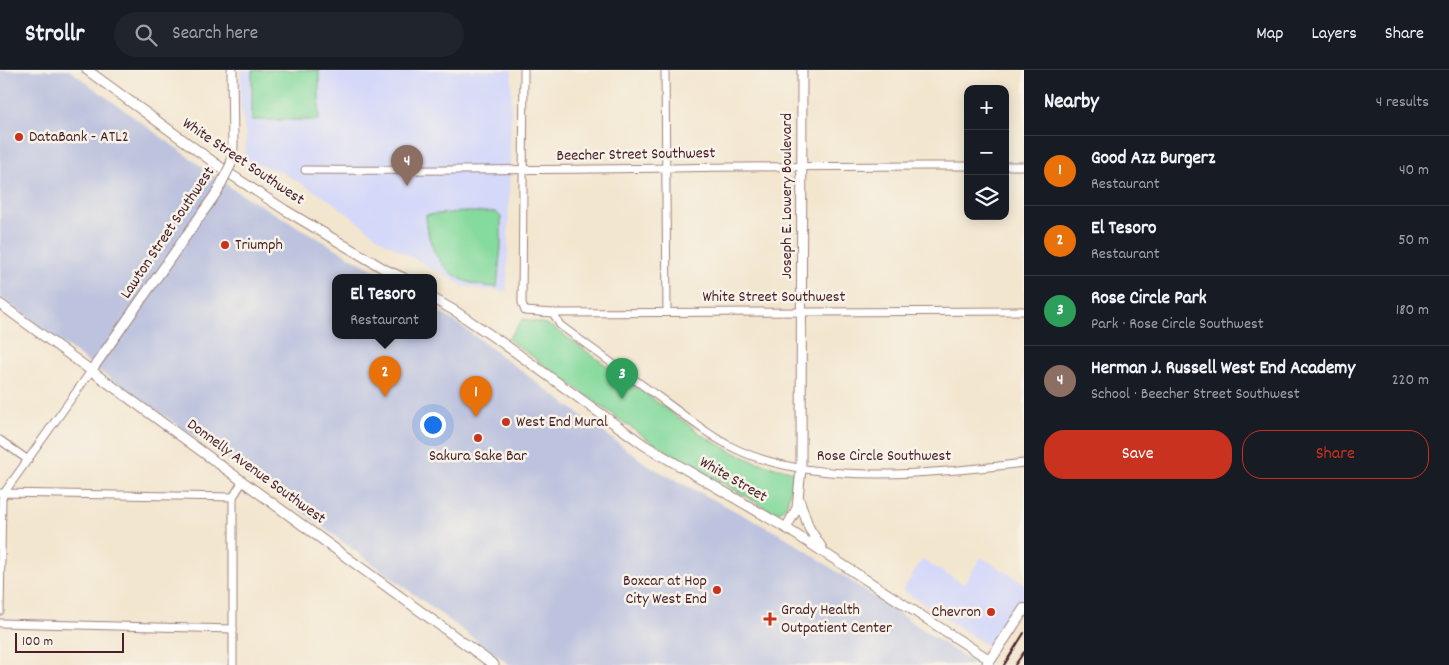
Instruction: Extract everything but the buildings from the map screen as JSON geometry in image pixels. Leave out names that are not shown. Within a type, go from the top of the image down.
[{"type":"main road","points":[[989,663],[1024,609]]},
{"type":"street","name":"White Street Southwest","points":[[87,70],[227,172],[285,210],[395,274]]},
{"type":"street","name":"Lawton Street Southwest","points":[[91,371],[218,192],[231,164],[233,147],[232,70]]},
{"type":"street","points":[[523,171],[524,70]]},
{"type":"street","points":[[665,70],[668,312]]},
{"type":"street","name":"Joseph E. Lowery Boulevard","points":[[786,528],[797,508],[801,469],[802,70]]},
{"type":"street","name":"Beecher Street Southwest","points":[[304,170],[523,171],[802,165],[964,166]]},
{"type":"street","points":[[1009,166],[1024,166]]},
{"type":"street","name":"White Street Southwest","points":[[523,171],[522,303],[525,311],[553,313],[1024,311]]},
{"type":"street","name":"White Street Southwest","points":[[386,270],[389,274]]},
{"type":"street","name":"White Street","points":[[437,301],[504,344],[644,445],[786,528],[989,663]]},
{"type":"street","name":"Donnelly Avenue Southwest","points":[[0,304],[494,665]]},
{"type":"street","name":"Rose Circle Southwest","points":[[553,313],[560,325],[717,438],[758,458],[801,469],[886,473],[969,470],[1024,463]]},
{"type":"street","points":[[0,611],[2,493],[28,460],[91,371]]},
{"type":"street","points":[[0,440],[28,460]]},
{"type":"street","points":[[233,665],[233,497],[243,481]]},
{"type":"street","points":[[2,493],[233,497]]},
{"type":"street","points":[[799,497],[809,528],[825,553]]},
{"type":"street","points":[[0,623],[233,629]]},
{"type":"shaded area","points":[[0,70],[69,70],[234,190],[380,274],[332,274],[332,339],[437,339],[437,311],[461,326],[649,466],[787,538],[974,664],[510,665],[285,499],[101,372],[0,297]]},
{"type":"shaded area","points":[[241,70],[512,70],[507,291],[483,290],[463,286],[383,241],[331,201],[278,170],[248,161],[245,154],[246,134],[240,103]]},
{"type":"shaded area","points":[[981,557],[1024,583],[1024,596],[993,643],[986,645],[903,590],[922,560],[964,584]]},
{"type":"green space","points":[[252,70],[319,70],[319,120],[252,120]]},
{"type":"green space","points":[[496,212],[501,217],[501,246],[497,287],[467,282],[455,275],[437,257],[431,245],[426,215]]},
{"type":"green space","points":[[523,319],[546,324],[557,330],[704,436],[753,461],[794,472],[787,504],[780,512],[771,511],[647,439],[508,339]]},
{"type":"railway","points":[[1004,665],[1024,633]]},
{"type":"railway","points":[[1015,665],[1024,652]]},
{"type":"place","name":"DataBank - ATL2","points":[[19,137]]},
{"type":"place","name":"Herman J. Russell West End Academy","points":[[407,186]]},
{"type":"place","name":"Triumph","points":[[225,245]]},
{"type":"place","name":"El Tesoro","points":[[385,397]]},
{"type":"place","name":"Rose Circle Park","points":[[622,399]]},
{"type":"place","name":"Good Azz Burgerz","points":[[476,417]]},
{"type":"place","name":"West End Mural","points":[[506,422]]},
{"type":"place","name":"Sakura Sake Bar","points":[[478,438]]},
{"type":"place","name":"Boxcar at Hop City West End","points":[[717,590]]},
{"type":"place","name":"Chevron","points":[[991,612]]},
{"type":"place","name":"Grady Health Outpatient Center","points":[[770,619]]}]
